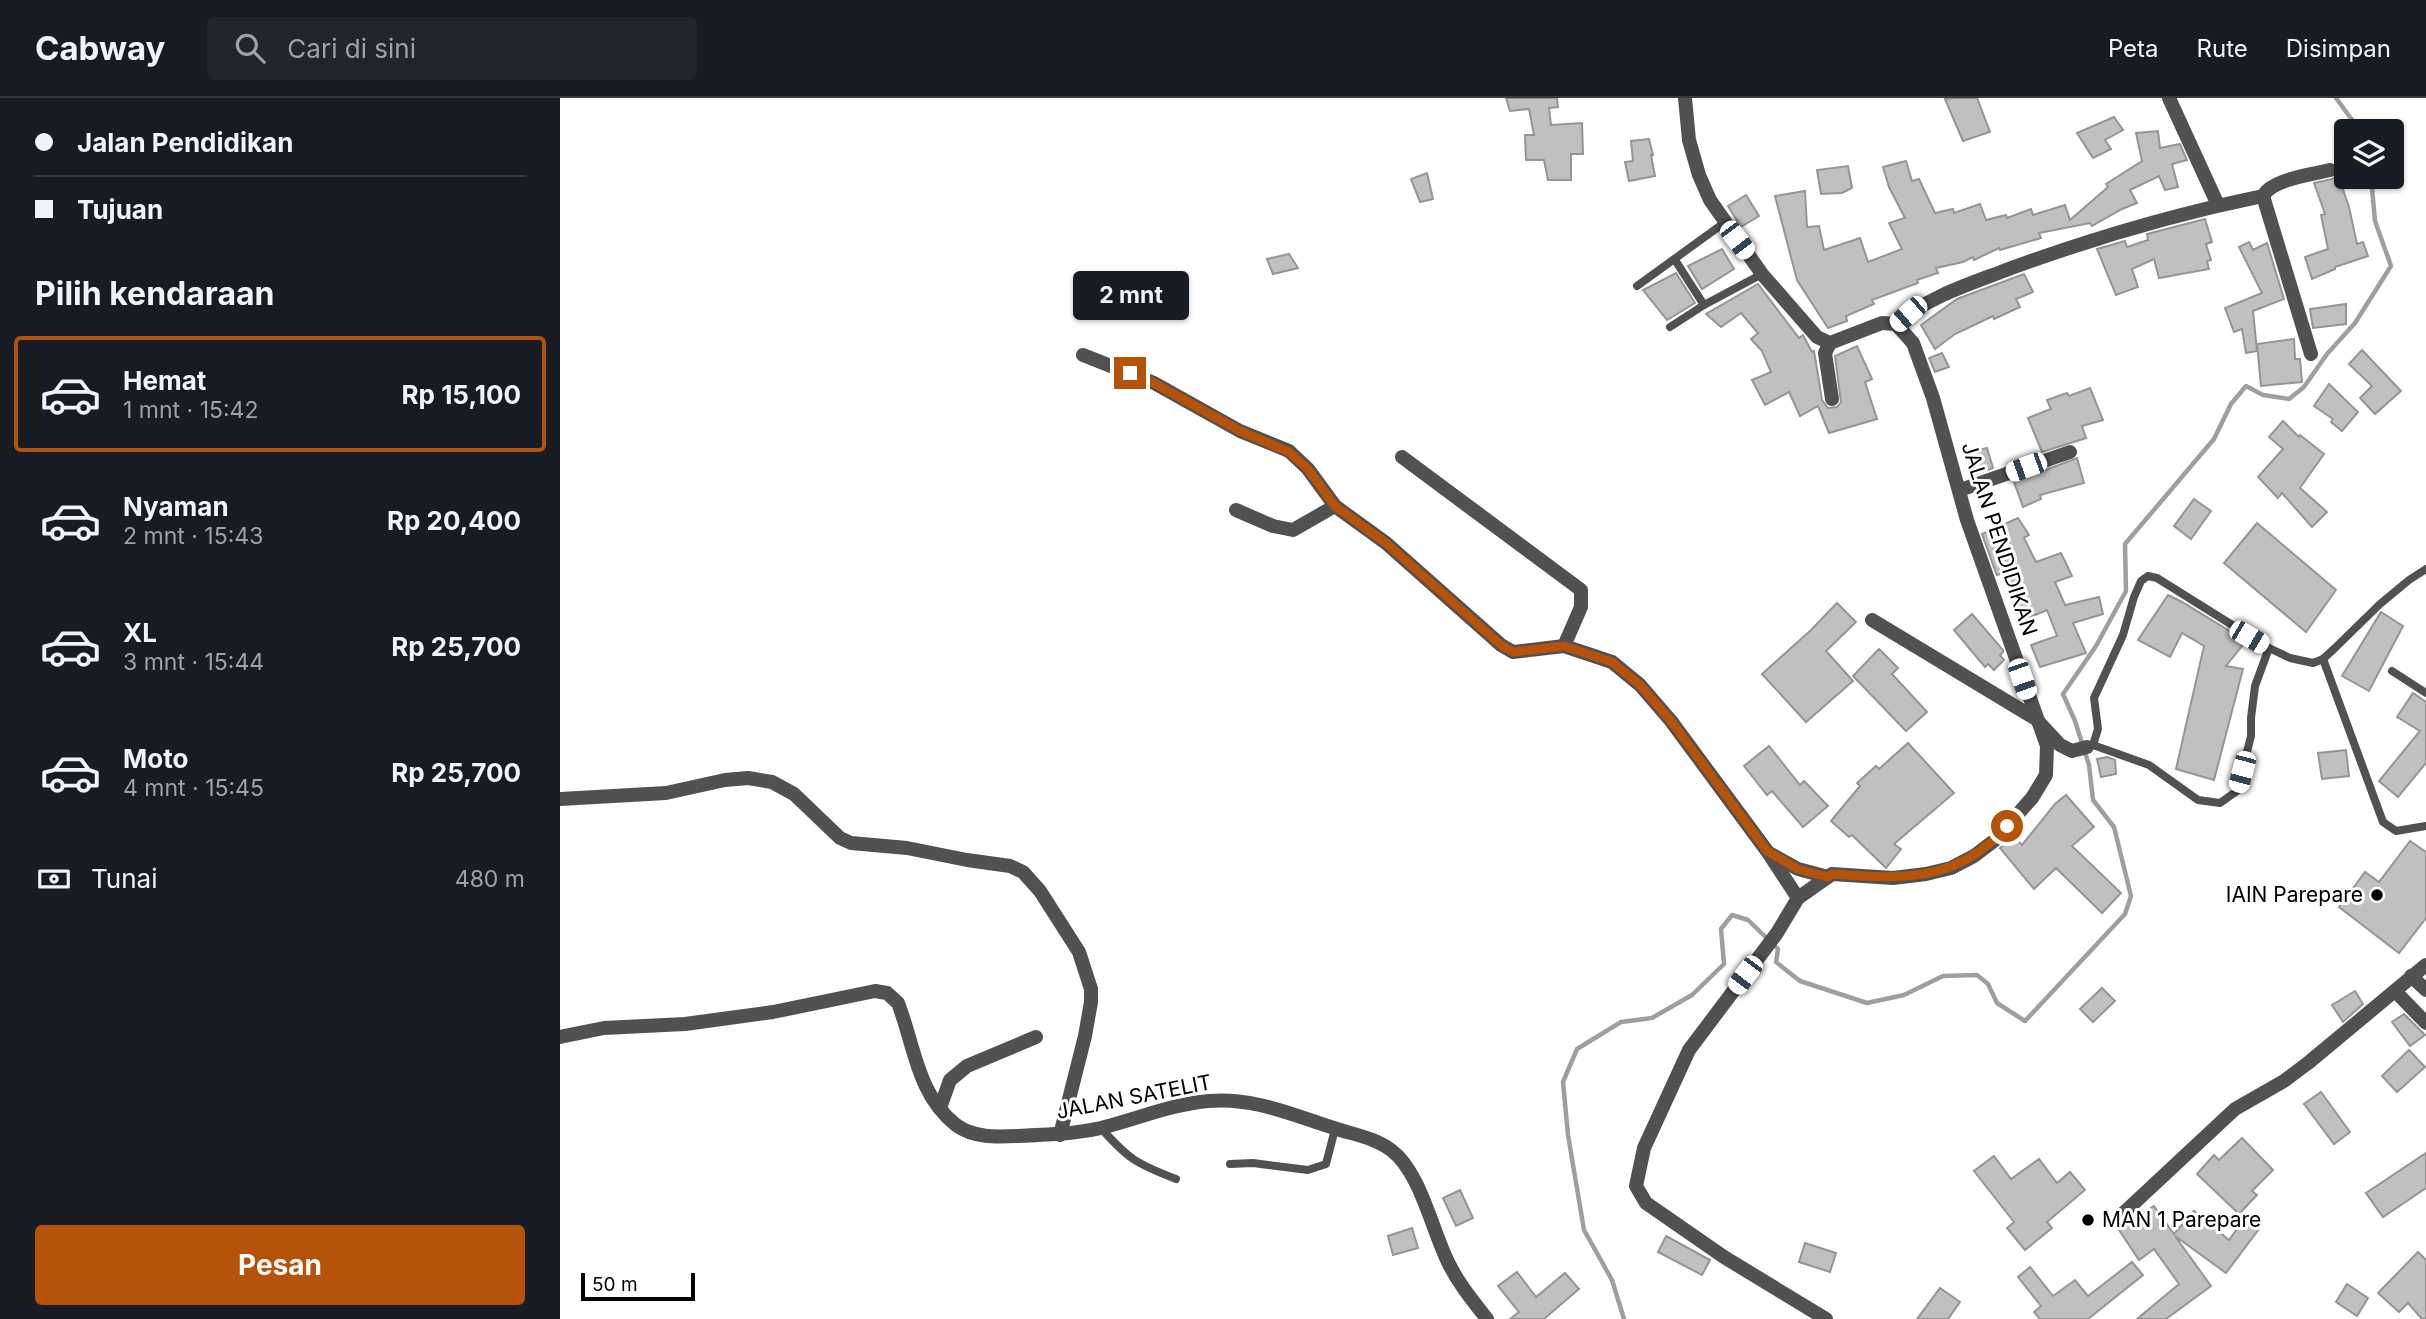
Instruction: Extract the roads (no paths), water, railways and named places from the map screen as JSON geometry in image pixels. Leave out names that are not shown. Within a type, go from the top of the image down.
[{"type":"street","points":[[1685,98],[1689,140],[1710,200],[1762,274],[1817,337],[1830,343]]},
{"type":"street","points":[[2169,98],[2218,205]]},
{"type":"street","points":[[1832,399],[1825,353],[1830,343],[1882,323],[1896,324],[1924,304],[1951,291],[2065,248],[2218,205],[2263,196],[2269,188],[2278,184],[2330,170]]},
{"type":"street","points":[[2263,196],[2311,354]]},
{"type":"street","name":"JALAN PENDIDIKAN","points":[[1828,877],[1832,874],[1893,878],[1926,874],[1951,868],[1974,856],[1995,840],[2032,797],[2046,775],[2049,758],[1967,520],[1933,398],[1913,343],[1896,324]]},
{"type":"street","points":[[1083,355],[1154,383],[1240,431],[1289,452],[1308,469],[1335,506],[1386,543],[1501,645],[1513,652],[1564,646],[1612,662],[1640,685],[1671,721],[1767,851],[1798,898]]},
{"type":"street","points":[[1960,490],[2070,452]]},
{"type":"street","points":[[1402,457],[1581,590],[1581,607],[1564,646]]},
{"type":"street","points":[[1236,510],[1273,526],[1293,530],[1335,506]]},
{"type":"street","points":[[1872,620],[2036,719],[2060,745],[2084,748]]},
{"type":"street","points":[[560,799],[666,793],[725,780],[748,778],[772,782],[794,794],[840,838],[851,843],[907,848],[1010,866],[1023,872],[1040,891],[1079,952],[1091,989],[1085,1036],[1060,1135]]},
{"type":"street","points":[[1767,851],[1798,869],[1828,877]]},
{"type":"street","points":[[1826,1319],[1724,1257],[1646,1203],[1636,1186],[1644,1148],[1689,1050],[1762,954],[1798,898],[1828,877]]},
{"type":"street","points":[[2116,1220],[2235,1109],[2284,1081],[2426,965]]},
{"type":"street","points":[[2411,976],[2426,990]]},
{"type":"street","name":"JALAN SATELIT","points":[[560,1037],[604,1028],[685,1024],[735,1017],[830,1002],[875,991],[887,993],[898,1003],[926,1092],[957,1125],[971,1133],[986,1136],[1060,1135],[1101,1128],[1168,1108],[1209,1101],[1239,1100],[1272,1107],[1374,1140],[1393,1151],[1413,1179],[1449,1263],[1469,1297],[1487,1319]]},
{"type":"street","points":[[2395,991],[2426,1023]]},
{"type":"street","points":[[940,1108],[950,1080],[967,1066],[1036,1038]]},
{"type":"lane","points":[[1637,286],[1724,223]]},
{"type":"lane","points":[[1675,260],[1704,304]]},
{"type":"lane","points":[[1670,327],[1704,304],[1762,274]]},
{"type":"lane","points":[[2269,648],[2255,687],[2251,736],[2237,791],[2220,803],[2198,800],[2149,765],[2084,748],[2098,729],[2094,698],[2123,635],[2141,581],[2148,576],[2157,578],[2269,648],[2304,663],[2313,663],[2323,659],[2380,604],[2426,569]]},
{"type":"lane","points":[[2323,659],[2383,822],[2396,831],[2426,826]]},
{"type":"lane","points":[[2392,671],[2426,693]]},
{"type":"lane","points":[[1101,1128],[1123,1154],[1176,1180]]},
{"type":"lane","points":[[1230,1164],[1261,1164],[1314,1170],[1326,1164],[1335,1129]]},
{"type":"waterway","points":[[2336,98],[2351,119]]},
{"type":"waterway","points":[[1624,1319],[1612,1280],[1584,1230],[1568,1135],[1563,1082],[1577,1049],[1621,1022],[1652,1018],[1692,995],[1724,964],[1721,929],[1732,915],[1748,920],[1778,949],[1776,962],[1800,981],[1867,1003],[1904,995],[1943,976],[1977,975],[1988,984],[1997,1003],[2025,1021],[2125,914],[2131,896],[2114,827],[2093,800],[2089,765],[2063,694],[2096,646],[2126,591],[2125,544],[2214,439],[2231,404],[2246,386],[2263,395],[2289,399],[2304,387],[2327,354],[2355,323],[2391,266],[2375,221],[2372,189]]},
{"type":"place","name":"IAIN Parepare","points":[[2377,895]]},
{"type":"place","name":"MAN 1 Parepare","points":[[2088,1220]]}]
